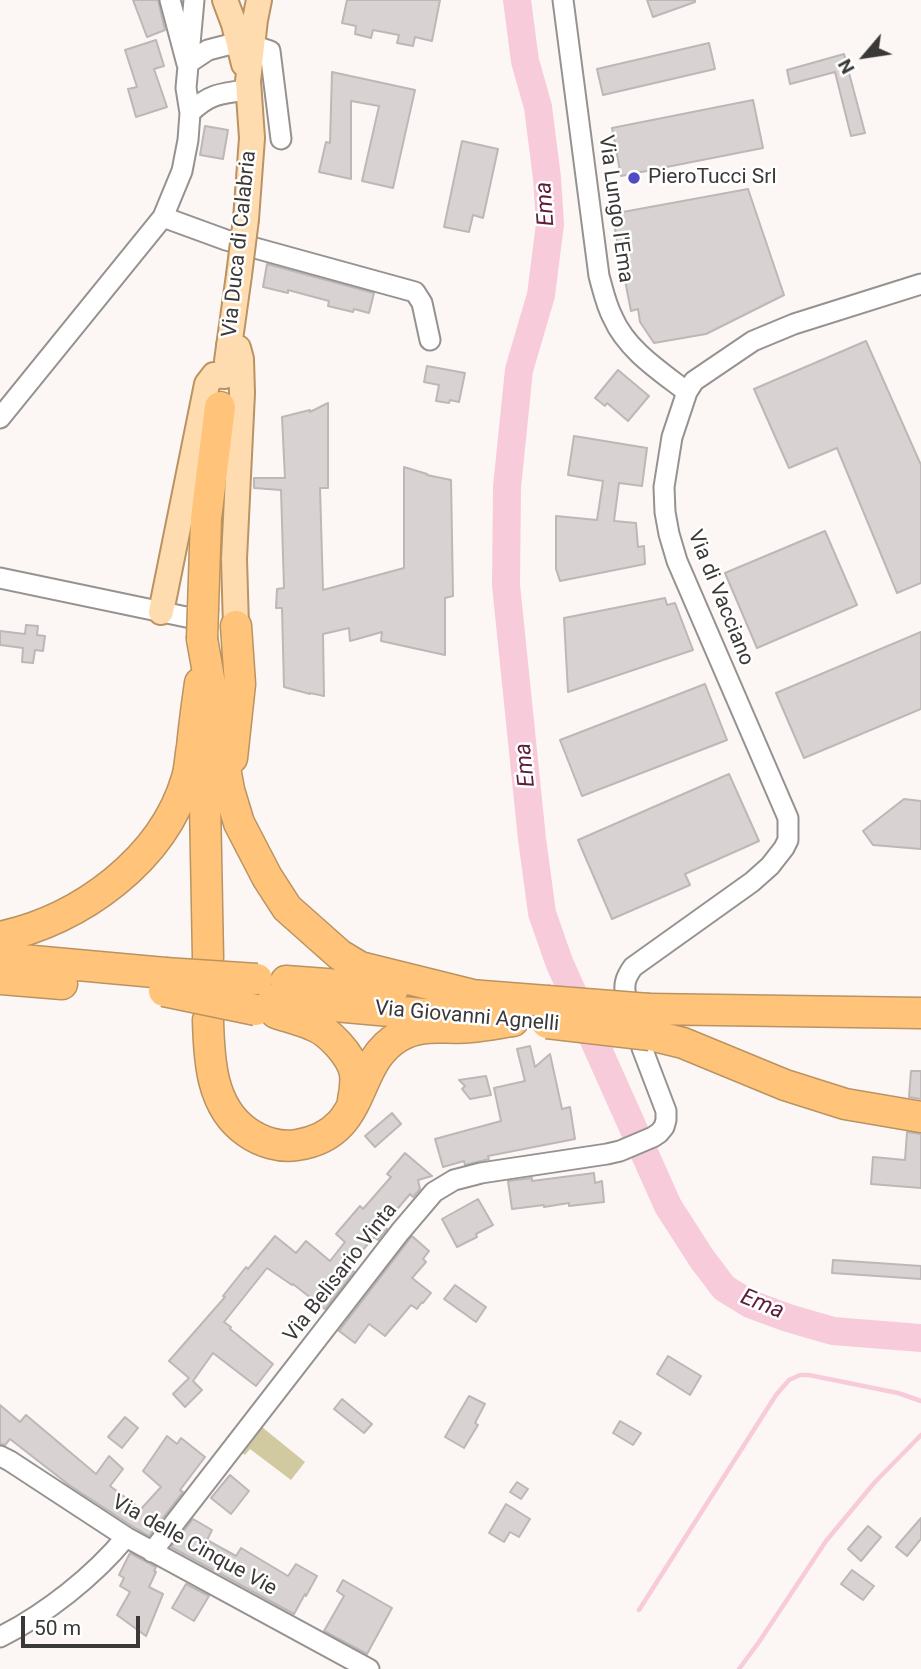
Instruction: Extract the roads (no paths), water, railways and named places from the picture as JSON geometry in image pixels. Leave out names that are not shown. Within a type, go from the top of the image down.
[{"type":"highway","points":[[220,407],[206,518],[210,623],[229,790],[244,835],[287,908],[340,955],[368,970],[477,996]]},
{"type":"highway","points":[[210,623],[239,658],[240,684],[229,790]]},
{"type":"highway","points":[[0,937],[56,919],[96,897],[146,851],[163,831],[178,804],[188,776],[210,623]]},
{"type":"highway","points":[[201,679],[208,958]]},
{"type":"highway","points":[[0,958],[256,996],[275,1013],[316,1026],[337,1042],[351,1062],[355,1074],[352,1107]]},
{"type":"highway","points":[[0,979],[165,982]]},
{"type":"highway","name":"Via Giovanni Agnelli","points":[[256,996],[513,1021],[547,1012]]},
{"type":"highway","name":"Via Giovanni Agnelli","points":[[256,996],[477,996],[547,1012],[642,1022],[921,1013]]},
{"type":"highway","points":[[208,1020],[213,1080],[223,1105],[233,1120],[252,1136],[285,1146],[307,1144],[328,1134],[345,1119],[378,1055],[399,1036],[432,1026],[470,1027],[513,1021]]},
{"type":"highway","name":"Via Giovanni Agnelli","points":[[642,1022],[683,1043],[785,1085],[845,1104],[921,1117]]},
{"type":"main road","name":"Via Duca di Calabria","points":[[225,0],[245,44]]},
{"type":"main road","name":"Via Duca di Calabria","points":[[220,407],[246,219],[252,138],[245,44],[258,0]]},
{"type":"main road","points":[[210,623],[235,590],[234,559],[242,393],[241,359],[238,348],[229,345]]},
{"type":"main road","points":[[161,612],[207,384],[214,375],[225,376]]},
{"type":"street","points":[[170,0],[187,64]]},
{"type":"street","points":[[0,418],[163,217],[182,170],[188,140],[190,113],[186,88],[187,64],[194,0]]},
{"type":"street","name":"Via Lungo l'Ema","points":[[563,0],[603,293],[613,320],[632,346],[687,392]]},
{"type":"street","points":[[187,64],[208,50],[245,44]]},
{"type":"street","name":"Via Duca di Calabria","points":[[245,44],[270,51],[281,139]]},
{"type":"street","points":[[190,113],[211,96],[248,85]]},
{"type":"street","points":[[163,217],[226,240],[415,292],[422,303],[430,340]]},
{"type":"street","name":"Via di Vacciano","points":[[642,1022],[624,984],[633,967],[752,882],[777,858],[788,840],[788,818],[677,561],[669,534],[664,487],[672,437],[687,392],[694,381],[753,341],[794,324],[921,284]]},
{"type":"street","points":[[0,578],[210,623]]},
{"type":"street","name":"Via Belisario Vinta","points":[[152,1552],[434,1192],[454,1180],[481,1173],[620,1151],[647,1140],[664,1127],[666,1111],[642,1022]]},
{"type":"street","name":"Via delle Cinque Vie","points":[[0,1456],[152,1552],[369,1669]]},
{"type":"street","points":[[0,1637],[51,1606],[113,1554],[127,1537]]},
{"type":"waterway","name":"Ema","points":[[517,0],[525,61],[538,107],[550,224],[541,295],[519,370],[507,487],[506,585],[542,913],[559,962],[668,1206],[724,1288],[750,1304],[833,1331],[921,1338]]},
{"type":"waterway","points":[[639,1610],[776,1395],[789,1380],[800,1375],[809,1375],[898,1393],[921,1401]]},
{"type":"waterway","points":[[739,1669],[826,1541],[875,1482],[921,1435]]},
{"type":"place","name":"PieroTucci Srl","points":[[634,178]]}]
